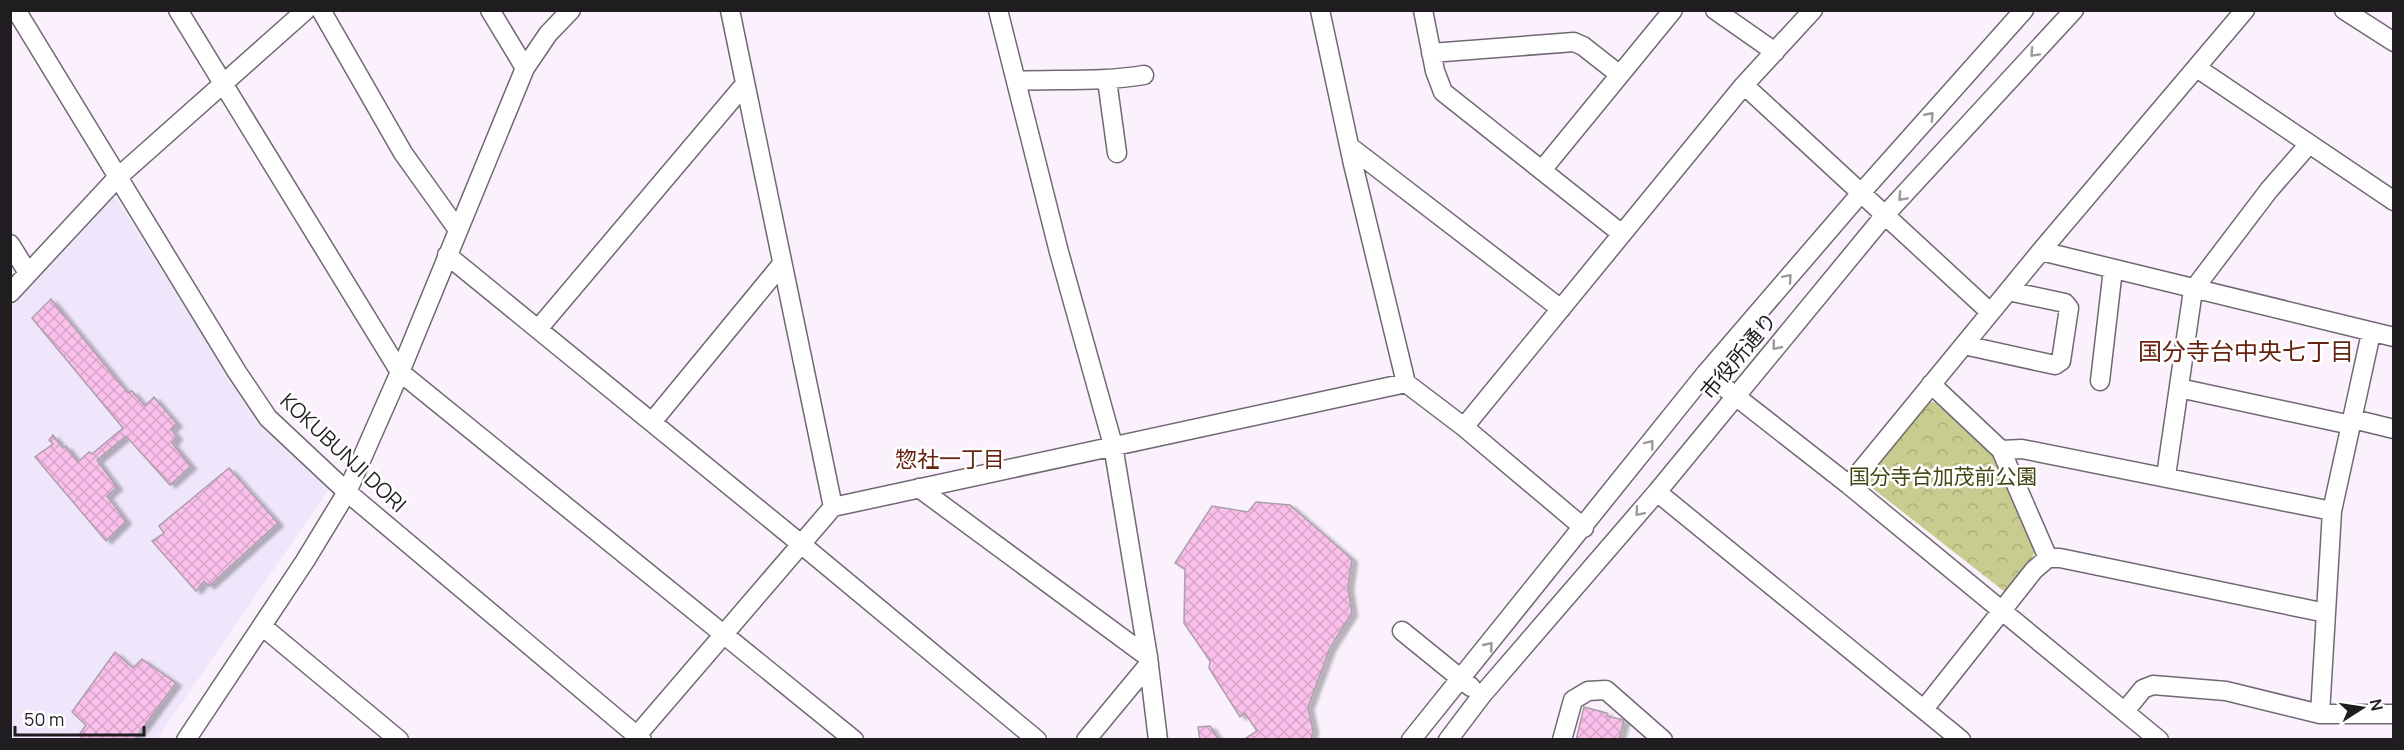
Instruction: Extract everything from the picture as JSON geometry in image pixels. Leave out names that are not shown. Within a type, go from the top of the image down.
[{"type":"street","name":"KOKUBUNJI DORI","points":[[16,10],[117,178],[268,418],[347,492],[637,738]]},
{"type":"street","points":[[178,10],[400,372],[855,740]]},
{"type":"street","points":[[10,293],[117,178],[306,10]]},
{"type":"street","points":[[321,10],[403,153],[458,230]]},
{"type":"street","points":[[490,10],[525,68]]},
{"type":"street","points":[[188,739],[305,561],[347,492],[400,372],[525,68],[548,34],[571,10]]},
{"type":"street","points":[[730,10],[833,507]]},
{"type":"street","points":[[998,10],[1059,252],[1113,445],[1148,660],[1158,740]]},
{"type":"street","points":[[1320,10],[1349,146],[1406,383],[1464,427],[1584,528]]},
{"type":"street","points":[[1423,10],[1435,71],[1443,92],[1622,234]]},
{"type":"street","points":[[1542,170],[1673,10]]},
{"type":"street","points":[[1714,10],[1775,51]]},
{"type":"street","points":[[1464,427],[1744,85],[1813,10]]},
{"type":"street","name":"市役所通り","points":[[1412,740],[1706,373],[1861,193],[2024,10]]},
{"type":"street","name":"市役所通り","points":[[1448,740],[1482,695],[1657,492],[1885,215],[2074,10]]},
{"type":"street","points":[[1849,485],[1990,312],[2245,10]]},
{"type":"street","points":[[2344,10],[2394,42]]},
{"type":"street","points":[[1431,53],[1574,42],[1583,46],[1620,75]]},
{"type":"street","points":[[2197,68],[2394,201]]},
{"type":"street","points":[[1017,81],[1107,80],[1144,75]]},
{"type":"street","points":[[1107,80],[1117,153]]},
{"type":"street","points":[[538,329],[745,84]]},
{"type":"street","points":[[1744,85],[1990,312]]},
{"type":"street","points":[[2166,476],[2193,290],[2269,190],[2309,144]]},
{"type":"street","points":[[1349,146],[1561,309]]},
{"type":"street","points":[[10,244],[28,273]]},
{"type":"street","points":[[2041,251],[2193,290],[2394,337]]},
{"type":"street","points":[[447,255],[1037,740]]},
{"type":"street","points":[[652,422],[782,264]]},
{"type":"street","points":[[2100,381],[2113,269]]},
{"type":"street","points":[[1964,345],[2055,365],[2061,361],[2069,308],[2066,303],[2008,291]]},
{"type":"street","points":[[2320,714],[2332,511],[2372,333]]},
{"type":"street","points":[[1706,373],[1849,485],[2159,740]]},
{"type":"street","points":[[637,738],[833,507],[1406,383]]},
{"type":"street","points":[[1931,384],[2001,450],[2048,558]]},
{"type":"street","points":[[2178,388],[2394,429]]},
{"type":"street","points":[[2001,450],[2022,449],[2332,511]]},
{"type":"street","points":[[919,488],[1148,660]]},
{"type":"street","points":[[1657,492],[1961,740]]},
{"type":"street","points":[[1924,709],[2034,570],[2048,558],[2060,558],[2326,613]]},
{"type":"street","points":[[262,626],[399,740]]},
{"type":"street","points":[[1402,632],[1482,695]]},
{"type":"street","points":[[1086,740],[1148,660]]},
{"type":"street","points":[[2125,711],[2144,689],[2153,685],[2226,691],[2320,714],[2394,714]]},
{"type":"street","points":[[1562,740],[1573,700],[1588,691],[1606,690],[1663,740]]},
{"type":"shaded area","points":[[114,195],[264,430],[329,489],[157,739],[11,739],[10,308]]},
{"type":"green space","name":"国分寺台加茂前公園","points":[[1924,402],[1934,402],[1994,451],[2035,552],[2005,592],[1862,480]]},
{"type":"building","points":[[51,299],[128,393],[132,391],[145,406],[154,397],[177,424],[171,429],[177,437],[172,443],[191,466],[170,485],[126,436],[97,460],[117,487],[107,496],[126,521],[106,541],[35,457],[53,444],[49,440],[53,435],[63,448],[66,446],[78,462],[89,452],[92,454],[123,428],[32,318]]},
{"type":"building","points":[[229,468],[278,523],[209,586],[204,581],[196,591],[152,541],[164,533],[159,526]]},
{"type":"building","points":[[1256,502],[1290,505],[1352,559],[1348,587],[1352,613],[1330,648],[1308,707],[1313,730],[1311,740],[1243,740],[1257,731],[1245,713],[1240,717],[1209,668],[1210,661],[1184,623],[1185,569],[1175,563],[1212,506],[1248,512]]},
{"type":"building","points":[[115,652],[133,668],[142,659],[176,683],[134,740],[85,740],[79,735],[86,725],[72,712]]},
{"type":"building","points":[[1584,707],[1624,720],[1619,740],[1576,740]]},
{"type":"building","points":[[1210,726],[1219,740],[1200,740],[1198,727]]},
{"type":"district","name":"国分寺台中央七丁目","points":[[2246,352]]},
{"type":"district","name":"惣社一丁目","points":[[950,459]]}]
